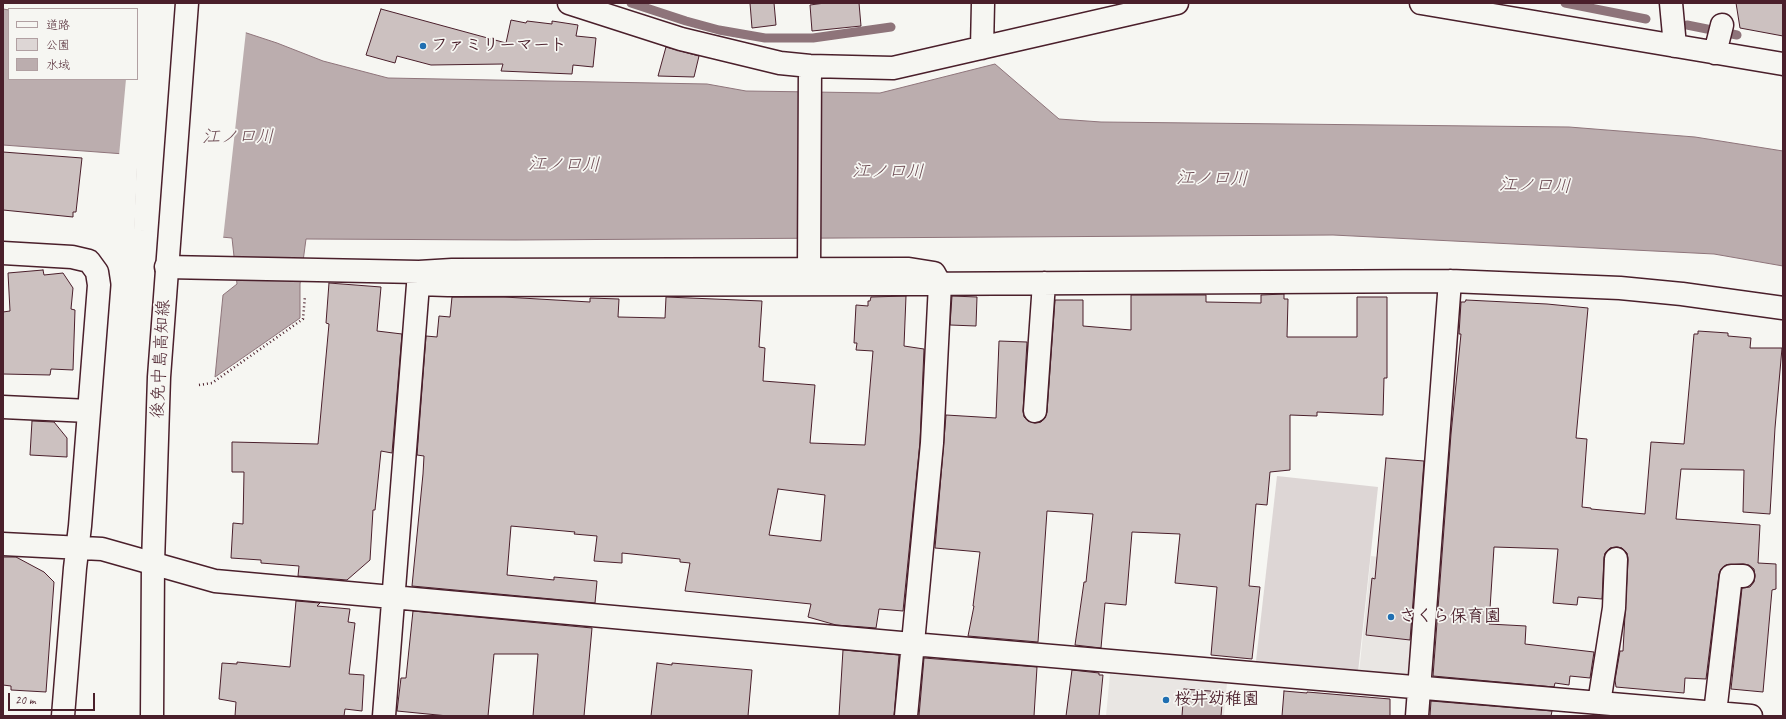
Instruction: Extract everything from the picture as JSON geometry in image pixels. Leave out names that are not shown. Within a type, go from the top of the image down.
[{"type":"street","points":[[569,3],[681,39],[780,63],[810,76],[893,68],[1177,3]]},
{"type":"street","points":[[982,48],[983,3]]},
{"type":"street","points":[[1422,3],[1783,64]]},
{"type":"street","points":[[1671,3],[1675,46]]},
{"type":"street","name":"後免中島高知線","points":[[152,716],[153,563],[159,377],[166,267],[187,6]]},
{"type":"street","points":[[1715,53],[1722,25]]},
{"type":"street","points":[[809,259],[810,76]]},
{"type":"street","points":[[3,253],[72,257],[89,261],[97,272],[99,285],[63,716]]},
{"type":"street","points":[[418,278],[460,270],[809,259],[934,273],[940,284],[932,443],[906,716]]},
{"type":"street","points":[[166,267],[307,270],[418,278],[448,285],[1450,281],[1620,288],[1682,294],[1783,308]]},
{"type":"street","points":[[384,716],[418,278]]},
{"type":"street","points":[[1417,716],[1450,281]]},
{"type":"street","points":[[1036,411],[1044,283]]},
{"type":"street","points":[[3,407],[89,411]]},
{"type":"street","points":[[3,544],[77,546],[102,549],[215,581],[912,644],[1751,716]]},
{"type":"street","points":[[1599,703],[1614,608],[1616,559]]},
{"type":"street","points":[[1715,713],[1731,576],[1744,576]]},
{"type":"path","points":[[199,384],[212,383],[303,319],[307,270]]},
{"type":"shaded area","name":"さくら保育園","points":[[1371,556],[1422,562],[1412,677],[1359,673]]},
{"type":"shaded area","name":"桜井幼稚園","points":[[1110,674],[1227,683],[1224,716],[1106,716]]},
{"type":"green space","points":[[1277,476],[1378,487],[1358,672],[1256,661]]},
{"type":"water","name":"江ノ口川","points":[[3,9],[8,10],[8,80],[138,80],[138,78],[207,20],[277,43],[323,61],[388,78],[707,84],[746,91],[880,93],[995,64],[1059,119],[1101,122],[1569,127],[1695,137],[1783,151],[1783,266],[1714,254],[1333,235],[515,240],[306,239],[300,284],[300,318],[215,377],[223,295],[237,284],[232,238],[135,229],[138,155],[3,145]]},
{"type":"pier","points":[[138,14],[168,14],[208,18],[246,31],[223,239],[134,230],[137,157],[119,156],[126,80],[138,80]]},
{"type":"building","points":[[750,3],[774,3],[776,25],[752,28]]},
{"type":"building","points":[[825,3],[859,3],[861,26],[812,31],[810,5]]},
{"type":"building","points":[[1736,3],[1783,3],[1783,36],[1740,28]]},
{"type":"building","points":[[381,9],[506,43],[511,20],[526,23],[527,21],[552,24],[552,21],[578,25],[576,36],[596,38],[593,67],[573,65],[572,74],[501,71],[503,64],[431,65],[397,56],[395,63],[366,55]]},
{"type":"building","points":[[666,47],[699,56],[694,77],[658,76]]},
{"type":"building","points":[[3,152],[82,158],[76,212],[73,212],[73,217],[3,210]]},
{"type":"building","points":[[43,270],[44,275],[63,273],[73,288],[71,309],[75,310],[73,370],[51,369],[50,375],[3,374],[3,312],[10,311],[8,273]]},
{"type":"building","points":[[329,283],[381,287],[377,331],[402,334],[392,453],[381,451],[375,510],[373,510],[370,560],[347,580],[298,576],[299,566],[261,563],[261,560],[231,558],[233,523],[243,524],[244,472],[232,472],[232,442],[318,444],[329,324],[326,323]]},
{"type":"building","points":[[1284,294],[1284,299],[1288,299],[1287,337],[1357,337],[1357,297],[1387,297],[1387,378],[1384,378],[1383,415],[1317,412],[1317,416],[1290,415],[1290,470],[1270,472],[1267,505],[1256,504],[1249,586],[1260,587],[1252,659],[1211,655],[1217,587],[1175,583],[1180,534],[1132,532],[1126,605],[1105,603],[1101,648],[1075,645],[1084,582],[1086,582],[1093,514],[1047,511],[1038,642],[968,636],[974,606],[980,552],[935,548],[946,415],[996,418],[999,341],[1027,342],[1023,411],[1024,417],[1028,421],[1035,423],[1041,422],[1045,418],[1047,412],[1055,300],[1083,300],[1083,326],[1131,330],[1131,295],[1206,295],[1206,302],[1261,303],[1261,295]]},
{"type":"building","points":[[906,296],[904,346],[924,349],[920,442],[903,611],[879,609],[876,628],[836,625],[808,617],[811,604],[685,591],[690,563],[680,562],[680,559],[622,553],[622,563],[594,561],[597,536],[574,534],[575,532],[511,526],[507,575],[554,580],[554,577],[597,581],[595,603],[412,586],[423,474],[424,456],[417,455],[426,336],[437,337],[439,316],[450,317],[452,297],[504,297],[590,302],[590,298],[619,299],[618,317],[665,318],[666,297],[762,301],[759,347],[765,348],[763,381],[815,385],[810,443],[865,445],[873,351],[856,350],[857,343],[854,343],[856,305],[868,306],[868,301],[870,301],[871,297]],"holes":[[[778,489],[825,495],[821,541],[769,535]]]},
{"type":"building","points":[[952,296],[977,297],[976,326],[950,325]]},
{"type":"building","points":[[1466,300],[1547,304],[1588,308],[1576,438],[1587,439],[1582,507],[1591,509],[1645,514],[1651,442],[1684,444],[1694,334],[1698,334],[1698,331],[1728,333],[1728,336],[1751,338],[1750,348],[1782,348],[1775,428],[1770,514],[1743,512],[1744,470],[1681,469],[1676,519],[1760,525],[1758,563],[1776,564],[1776,589],[1772,590],[1763,692],[1731,689],[1742,588],[1750,587],[1754,582],[1755,576],[1754,569],[1749,565],[1743,564],[1726,565],[1721,569],[1719,574],[1706,679],[1685,678],[1684,693],[1616,687],[1615,680],[1620,651],[1623,651],[1628,560],[1627,553],[1622,548],[1617,547],[1610,548],[1605,553],[1602,599],[1578,597],[1577,605],[1553,603],[1558,549],[1494,547],[1489,624],[1526,626],[1525,644],[1594,652],[1590,678],[1570,676],[1569,685],[1555,683],[1554,687],[1433,676],[1451,434],[1461,334],[1459,334],[1461,302],[1465,302]]},
{"type":"building","points":[[32,421],[54,422],[67,438],[67,457],[30,455]]},
{"type":"building","points":[[1386,458],[1424,461],[1410,640],[1366,635],[1372,578],[1375,579]]},
{"type":"building","points":[[3,557],[16,557],[44,572],[54,582],[46,692],[11,690],[11,686],[3,685]]},
{"type":"building","points":[[296,601],[320,603],[317,606],[350,609],[348,622],[355,623],[349,674],[364,675],[362,711],[345,709],[344,716],[235,716],[236,702],[219,699],[222,663],[237,664],[237,662],[290,667]]},
{"type":"building","points":[[413,611],[592,628],[584,716],[533,716],[538,654],[494,654],[488,716],[448,716],[397,711],[401,678],[406,678]]},
{"type":"building","points":[[843,650],[899,655],[894,716],[839,716]]},
{"type":"building","points":[[924,658],[1037,667],[1034,716],[919,716]]},
{"type":"building","points":[[657,663],[752,670],[748,716],[651,716]]},
{"type":"building","points":[[1072,670],[1099,673],[1099,675],[1103,675],[1099,716],[1066,716]]},
{"type":"building","points":[[1184,689],[1223,692],[1221,716],[1182,716]]},
{"type":"building","points":[[1284,691],[1390,699],[1390,716],[1282,716]]},
{"type":"building","points":[[1431,701],[1552,711],[1551,716],[1430,716]]},
{"type":"waterway","points":[[631,3],[719,30],[765,38],[813,38],[891,27]]},
{"type":"waterway","points":[[1565,3],[1646,19]]},
{"type":"waterway","points":[[1687,25],[1737,35]]},
{"type":"place","name":"ファミリーマート","points":[[423,46]]},
{"type":"place","name":"さくら保育園","points":[[1391,617]]},
{"type":"place","name":"桜井幼稚園","points":[[1166,700]]}]
